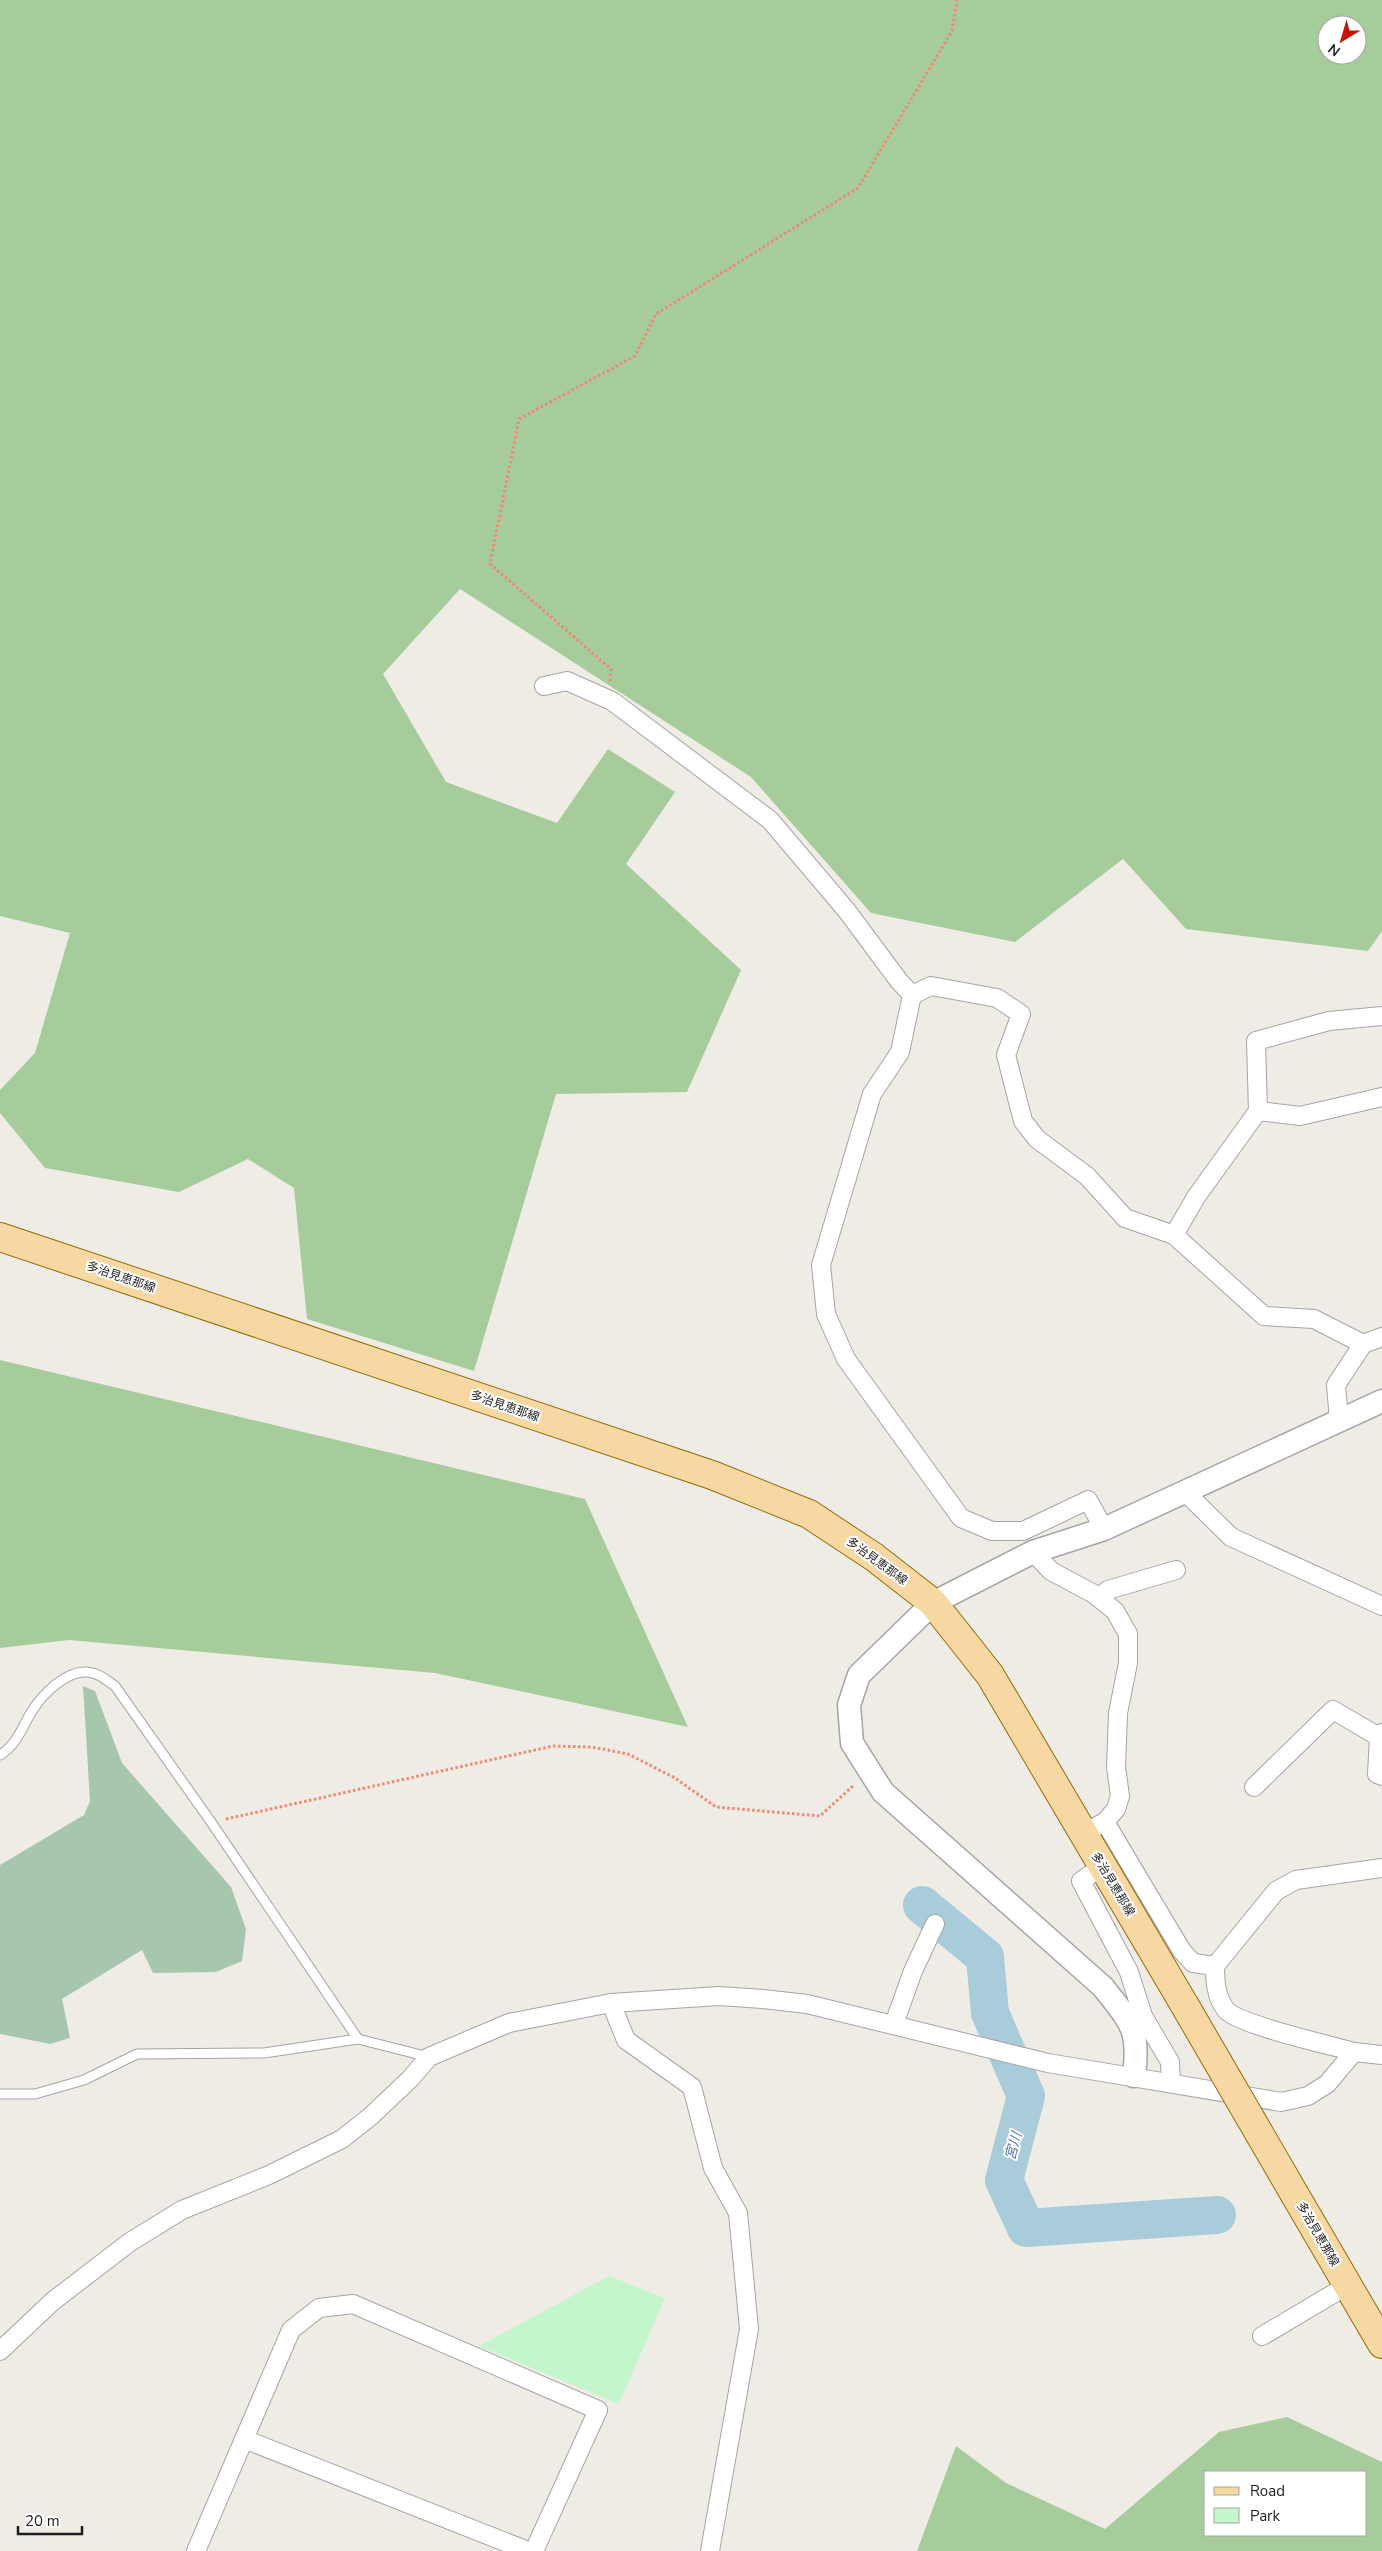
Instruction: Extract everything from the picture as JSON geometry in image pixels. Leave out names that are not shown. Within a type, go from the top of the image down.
[{"type":"main road","name":"多治見恵那線","points":[[0,1237],[712,1475],[808,1514],[874,1557],[933,1602],[990,1675],[1094,1828],[1103,1866],[1382,2344]]},
{"type":"street","points":[[544,686],[567,680],[608,699],[770,820],[847,911],[912,995],[900,1052],[872,1094],[821,1265],[826,1314],[846,1359],[962,1518],[992,1532],[1024,1531],[1088,1500],[1104,1529]]},
{"type":"street","points":[[912,995],[931,986],[997,998],[1021,1014],[1006,1055],[1023,1121],[1037,1139],[1087,1176],[1124,1218],[1174,1235],[1264,1316],[1314,1319],[1363,1344]]},
{"type":"street","points":[[1174,1235],[1196,1197],[1258,1111],[1256,1041],[1329,1021],[1382,1016]]},
{"type":"street","points":[[1258,1111],[1300,1116],[1382,1097]]},
{"type":"street","points":[[1339,1420],[1336,1384],[1363,1344],[1382,1337]]},
{"type":"street","points":[[1134,2076],[1137,2054],[1136,2036],[1131,2022],[1103,1987],[883,1792],[869,1772],[852,1743],[849,1705],[859,1675],[933,1602],[1033,1552],[1104,1529],[1382,1401]]},
{"type":"street","points":[[1184,1492],[1231,1537],[1382,1606]]},
{"type":"street","points":[[1033,1552],[1051,1571],[1099,1598],[1115,1611],[1128,1634],[1128,1663],[1118,1713],[1116,1766],[1120,1796],[1116,1809],[1094,1828],[1182,1951],[1193,1963],[1215,1966]]},
{"type":"street","points":[[1099,1598],[1108,1590],[1176,1570]]},
{"type":"street","points":[[1254,1786],[1333,1710],[1381,1735],[1377,1774],[1382,1776]]},
{"type":"street","points":[[1103,1866],[1081,1881],[1129,1972],[1143,2016],[1170,2062],[1171,2082]]},
{"type":"street","points":[[1382,1868],[1296,1880],[1276,1891],[1215,1966],[1216,1990],[1227,2011],[1250,2022],[1354,2052],[1382,2055]]},
{"type":"street","points":[[894,2024],[913,1971],[935,1924]]},
{"type":"street","points":[[0,2352],[53,2301],[138,2237],[182,2210],[269,2176],[342,2139],[371,2116],[429,2057],[508,2023],[611,2003],[719,1996],[763,1999],[807,2004],[1048,2063],[1171,2082],[1281,2102],[1308,2096],[1326,2084],[1354,2052]]},
{"type":"street","points":[[611,2003],[626,2040],[692,2087],[713,2168],[738,2213],[749,2329],[710,2551]]},
{"type":"street","points":[[1262,2336],[1348,2286]]},
{"type":"street","points":[[196,2551],[291,2330],[319,2308],[353,2304],[598,2410],[534,2551]]},
{"type":"street","points":[[244,2439],[528,2551]]},
{"type":"lane","points":[[0,1755],[14,1743],[33,1709],[52,1688],[71,1676],[86,1672],[100,1675],[114,1686],[211,1822],[358,2039]]},
{"type":"lane","points":[[0,2094],[35,2094],[84,2080],[137,2054],[264,2053],[358,2039],[429,2057]]},
{"type":"path","points":[[608,699],[611,669],[490,564],[519,419],[635,356],[656,314],[858,188],[952,31],[957,0]]},
{"type":"path","points":[[211,1822],[553,1746],[592,1747],[628,1754],[675,1778],[716,1807],[820,1816],[869,1772]]},
{"type":"green space","points":[[0,0],[1382,0],[1382,931],[1368,951],[1186,929],[1123,859],[1015,942],[871,913],[751,777],[460,589],[383,674],[446,782],[557,823],[608,749],[675,792],[626,864],[741,970],[687,1092],[556,1094],[474,1371],[307,1319],[294,1188],[248,1159],[179,1192],[45,1168],[0,1113],[0,1090],[35,1053],[70,933],[0,916]]},
{"type":"green space","points":[[0,1360],[585,1499],[688,1727],[435,1673],[69,1640],[0,1648]]},
{"type":"green space","points":[[83,1686],[95,1691],[122,1763],[231,1887],[246,1929],[242,1961],[216,1972],[153,1973],[142,1950],[62,1999],[70,2038],[50,2044],[0,2034],[0,1865],[84,1815],[90,1801]]},
{"type":"green space","points":[[609,2276],[665,2298],[619,2404],[479,2346]]},
{"type":"green space","points":[[1287,2417],[1382,2462],[1382,2551],[917,2551],[956,2446],[1006,2483],[1105,2529],[1219,2432]]},
{"type":"waterway","name":"宮川","points":[[922,1905],[985,1957],[990,2013],[1026,2096],[1004,2180],[1026,2228],[1217,2215]]}]
